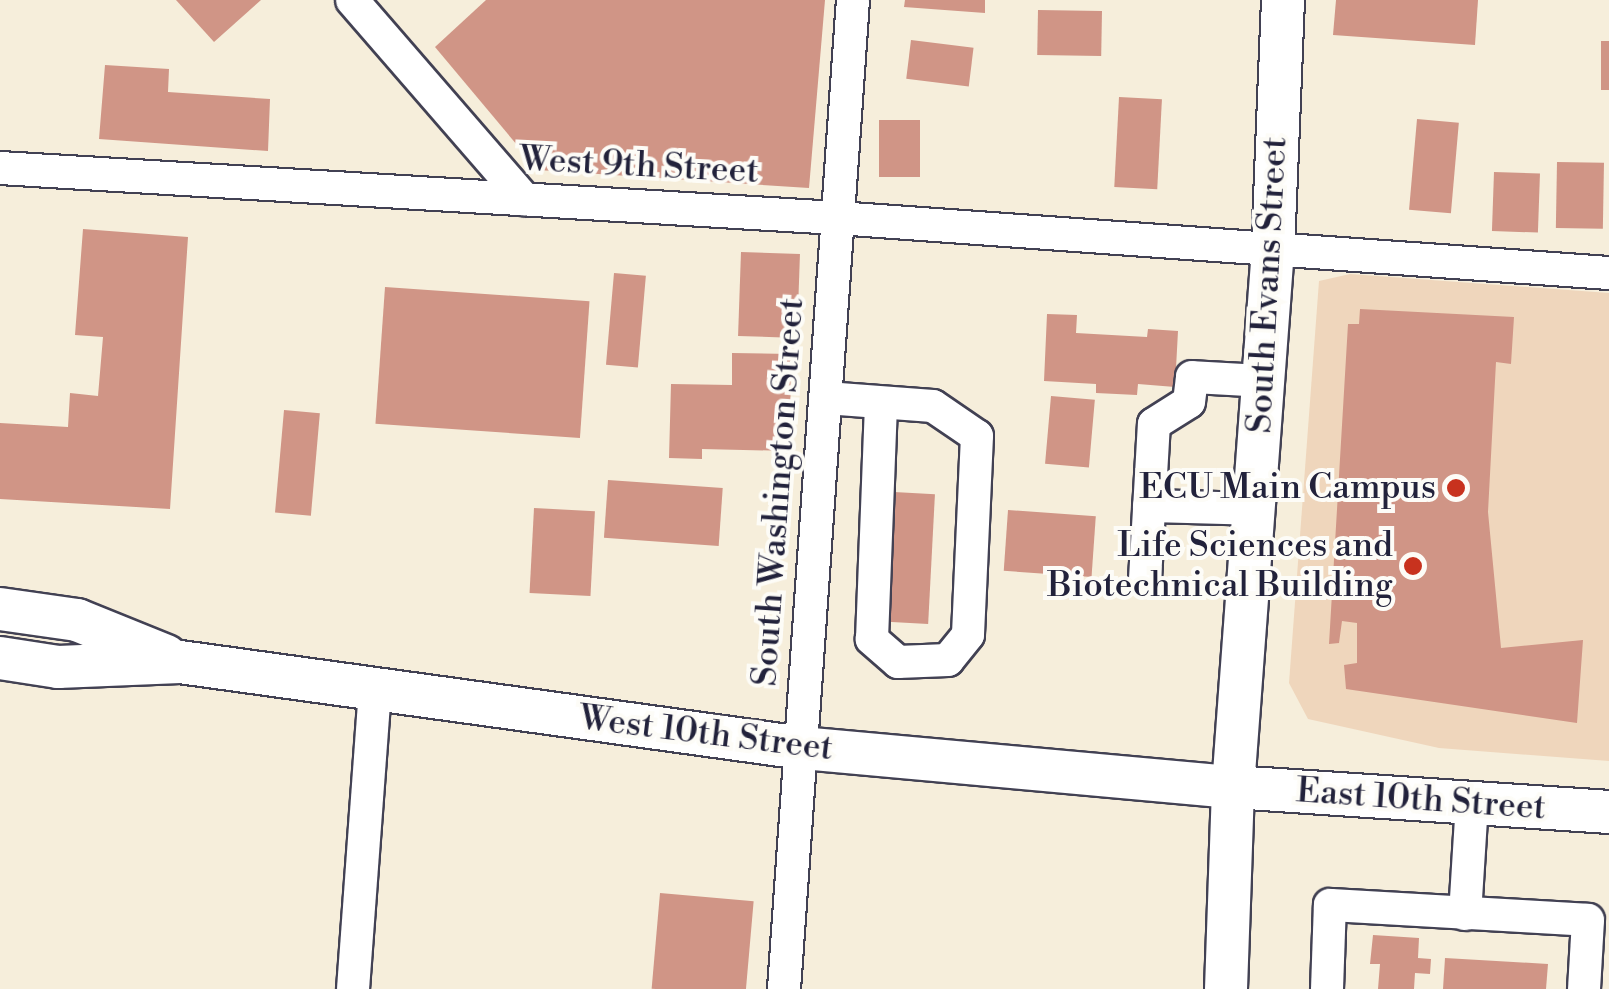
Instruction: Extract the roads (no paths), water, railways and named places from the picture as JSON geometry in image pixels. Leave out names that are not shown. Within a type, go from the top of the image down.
[{"type":"main road","name":"South Evans Street","points":[[1226,989],[1233,788],[1273,249],[1283,0]]},
{"type":"main road","name":"West 10th Street","points":[[0,608],[77,620],[180,662]]},
{"type":"main road","name":"West 10th Street","points":[[0,658],[58,666],[180,662],[802,748],[1233,788]]},
{"type":"main road","name":"East 10th Street","points":[[1233,788],[1609,812]]},
{"type":"street","points":[[352,0],[526,200]]},
{"type":"street","name":"South Washington Street","points":[[784,989],[854,0]]},
{"type":"street","name":"West 9th Street","points":[[0,168],[838,218],[1609,274]]},
{"type":"street","points":[[1145,579],[1154,424],[1190,402],[1192,376],[1264,381]]},
{"type":"street","points":[[826,398],[933,406],[977,436],[968,635],[948,660],[898,662],[872,639],[882,403]]},
{"type":"street","points":[[1149,506],[1254,509]]},
{"type":"street","points":[[354,989],[374,690]]},
{"type":"street","points":[[1465,914],[1472,803]]},
{"type":"street","points":[[1327,989],[1330,905],[1588,920],[1584,989]]},
{"type":"place","name":"ECU Main Campus","points":[[1456,488]]},
{"type":"place","name":"Life Sciences and Biotechnical Building","points":[[1413,566]]}]
